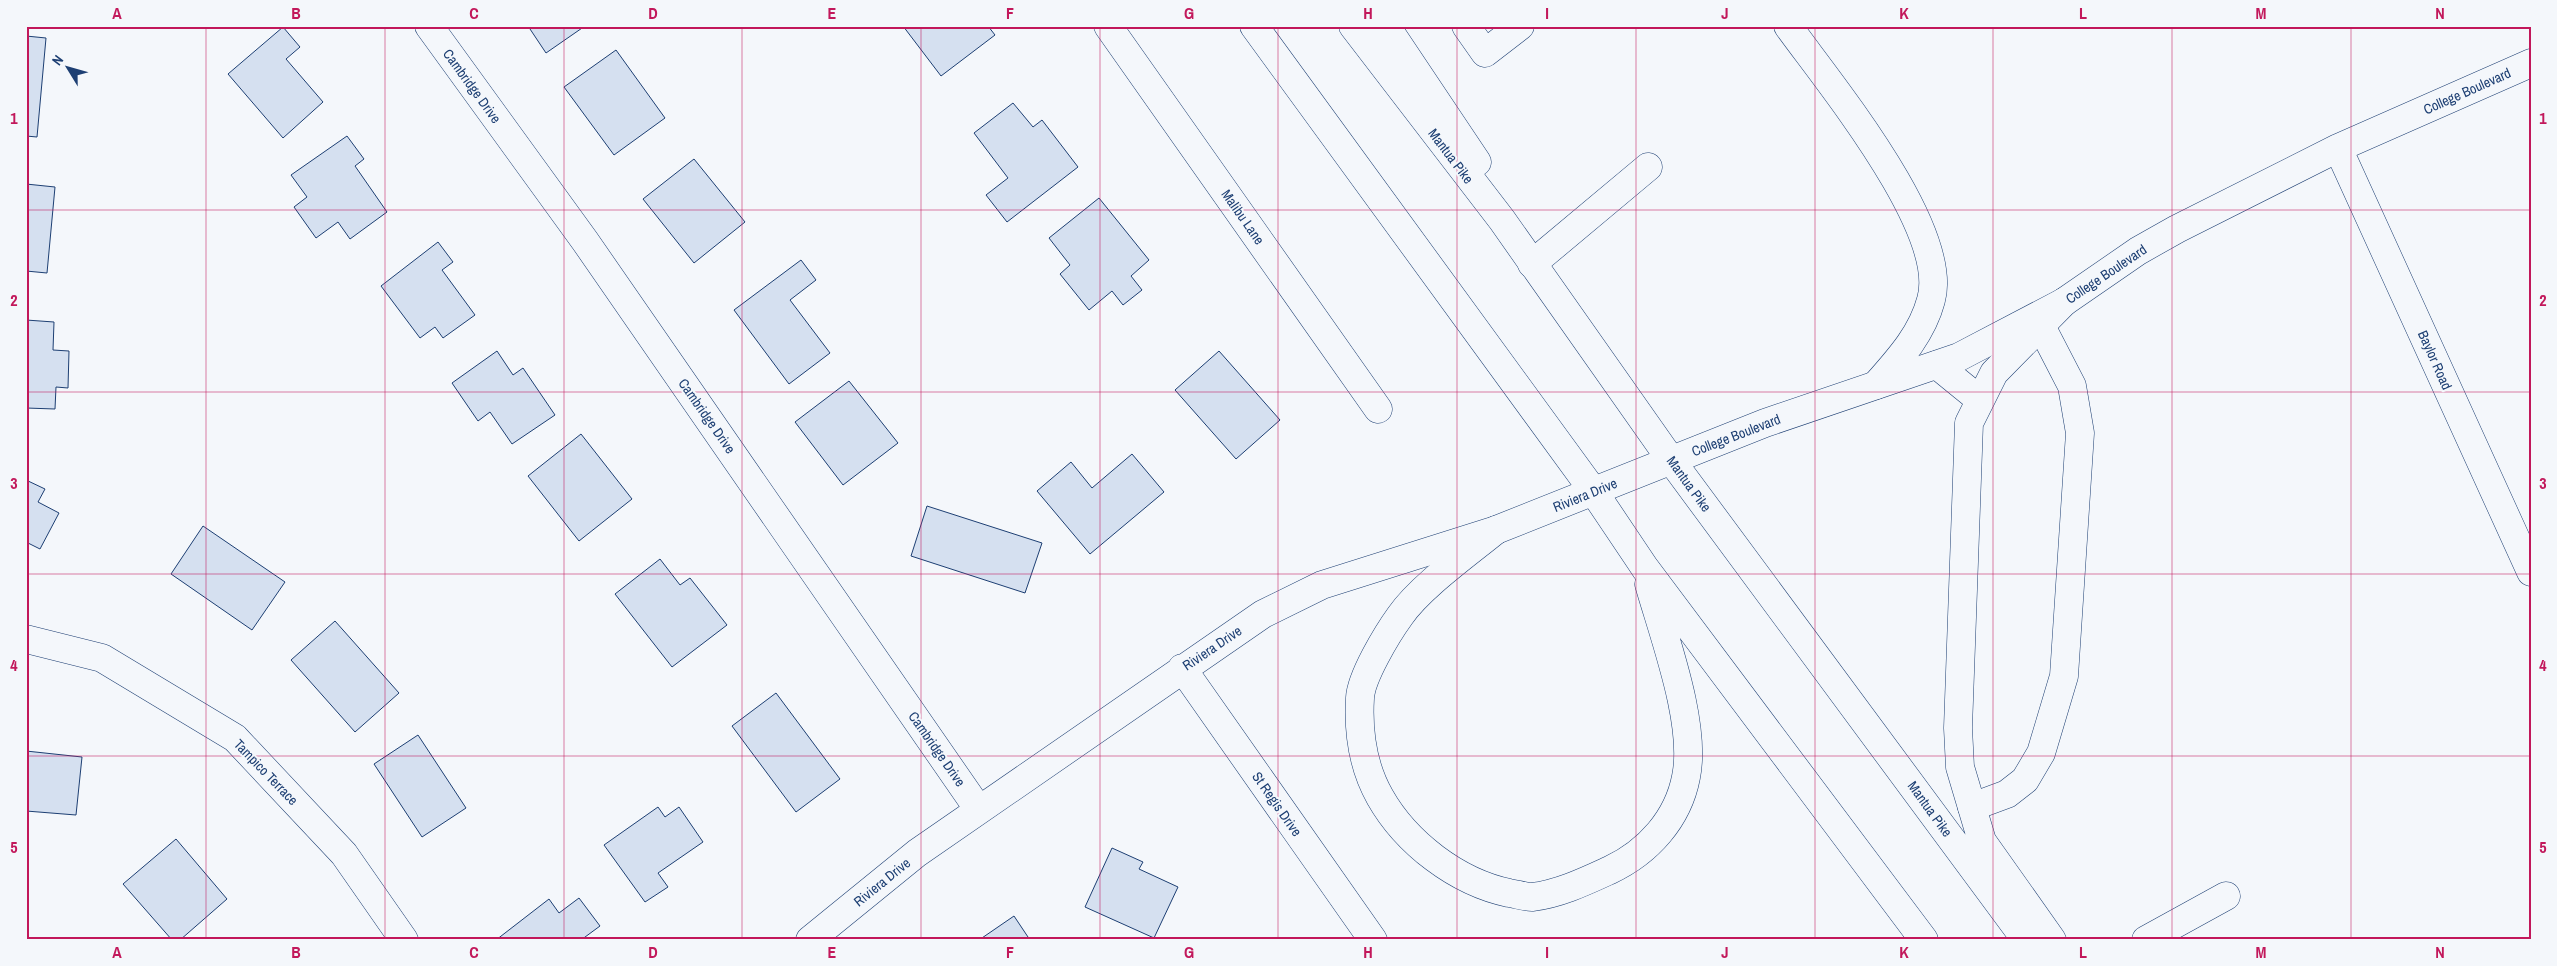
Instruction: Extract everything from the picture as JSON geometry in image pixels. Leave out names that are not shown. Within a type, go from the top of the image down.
[{"type":"street","name":"Cambridge Drive","points":[[429,26],[585,241],[979,810]]},
{"type":"street","name":"Malibu Lane","points":[[1108,26],[1378,409]]},
{"type":"street","points":[[1254,26],[1594,492],[1645,568],[1924,940]]},
{"type":"street","name":"Mantua Pike","points":[[1353,26],[1502,220],[1671,460],[2026,940]]},
{"type":"street","points":[[1386,26],[1481,167],[1493,192],[1502,220]]},
{"type":"street","points":[[1466,26],[1485,53],[1520,26]]},
{"type":"street","points":[[1788,26],[1880,153],[1913,209],[1925,240],[1933,278],[1931,300],[1911,345],[1876,385]]},
{"type":"street","name":"College Boulevard","points":[[1671,460],[1815,405],[1959,357],[2064,302],[2138,252],[2177,229],[2338,148],[2531,63]]},
{"type":"street","name":"Baylor Road","points":[[2338,148],[2531,572]]},
{"type":"street","points":[[1532,264],[1648,167]]},
{"type":"street","points":[[2052,940],[1982,841],[1960,767],[1958,728],[1968,422],[1994,373],[2064,302]]},
{"type":"street","points":[[1972,807],[2007,794],[2025,780],[2041,753],[2064,676],[2080,433],[2072,386],[2041,326]]},
{"type":"street","points":[[1937,365],[1980,400]]},
{"type":"street","name":"Riviera Drive","points":[[810,940],[917,853],[1182,668],[1263,614],[1322,584],[1496,530],[1671,460]]},
{"type":"street","points":[[1496,530],[1438,578],[1401,614],[1376,655],[1360,696],[1362,751],[1379,796],[1409,835],[1446,866],[1484,888],[1530,897],[1577,886],[1637,855],[1654,841],[1668,821],[1686,779],[1689,756],[1685,714],[1645,568]]},
{"type":"street","name":"Tampico Terrace","points":[[26,639],[102,658],[234,738],[344,854],[404,940]]},
{"type":"street","name":"St Regis Drive","points":[[1182,668],[1373,940]]},
{"type":"street","points":[[2146,940],[2226,896]]},
{"type":"building","points":[[528,26],[585,26],[546,53]]},
{"type":"building","points":[[903,26],[988,26],[995,35],[941,76]]},
{"type":"building","points":[[283,27],[300,47],[286,59],[323,102],[283,138],[228,74]]},
{"type":"building","points":[[26,36],[46,38],[37,137],[26,136]]},
{"type":"building","points":[[616,50],[665,118],[614,155],[564,87]]},
{"type":"building","points":[[1013,103],[1033,127],[1042,120],[1078,167],[1007,222],[986,195],[1008,178],[974,133]]},
{"type":"building","points":[[347,136],[364,159],[355,166],[387,212],[350,239],[338,222],[316,238],[294,207],[307,197],[291,175]]},
{"type":"building","points":[[694,159],[745,222],[694,263],[643,199]]},
{"type":"building","points":[[26,184],[55,187],[47,273],[26,271]]},
{"type":"building","points":[[1099,198],[1149,260],[1131,276],[1142,290],[1123,305],[1112,291],[1089,310],[1060,274],[1070,265],[1049,238]]},
{"type":"building","points":[[438,242],[453,262],[442,270],[475,315],[443,338],[435,327],[420,338],[381,286]]},
{"type":"building","points":[[801,260],[816,280],[790,300],[830,353],[789,384],[734,310]]},
{"type":"building","points":[[26,320],[54,322],[53,350],[69,351],[68,388],[56,387],[55,409],[26,408]]},
{"type":"building","points":[[497,351],[513,375],[523,368],[555,415],[512,444],[490,412],[478,421],[452,383]]},
{"type":"building","points":[[1219,351],[1280,420],[1236,459],[1175,390]]},
{"type":"building","points":[[849,381],[898,443],[843,485],[795,422]]},
{"type":"building","points":[[581,434],[632,499],[579,541],[528,476]]},
{"type":"building","points":[[1132,454],[1164,492],[1090,554],[1037,491],[1071,462],[1092,488]]},
{"type":"building","points":[[26,480],[45,489],[38,502],[59,513],[40,549],[26,542]]},
{"type":"building","points":[[927,506],[1042,543],[1025,593],[911,556]]},
{"type":"building","points":[[203,526],[285,582],[252,630],[171,574]]},
{"type":"building","points":[[660,559],[680,585],[690,578],[727,625],[672,667],[615,594]]},
{"type":"building","points":[[335,621],[399,693],[355,732],[291,660]]},
{"type":"building","points":[[776,693],[840,779],[796,812],[732,726]]},
{"type":"building","points":[[418,735],[466,808],[422,837],[374,764]]},
{"type":"building","points":[[26,751],[82,757],[76,815],[26,811]]},
{"type":"building","points":[[658,807],[665,817],[679,807],[703,842],[658,873],[668,887],[645,902],[604,845]]},
{"type":"building","points":[[176,839],[227,899],[180,940],[172,940],[123,884]]},
{"type":"building","points":[[1112,848],[1143,862],[1139,869],[1178,887],[1154,938],[1085,907]]},
{"type":"building","points":[[579,898],[600,926],[581,940],[496,940],[549,899],[559,913]]},
{"type":"building","points":[[1014,916],[1030,940],[979,940]]}]
